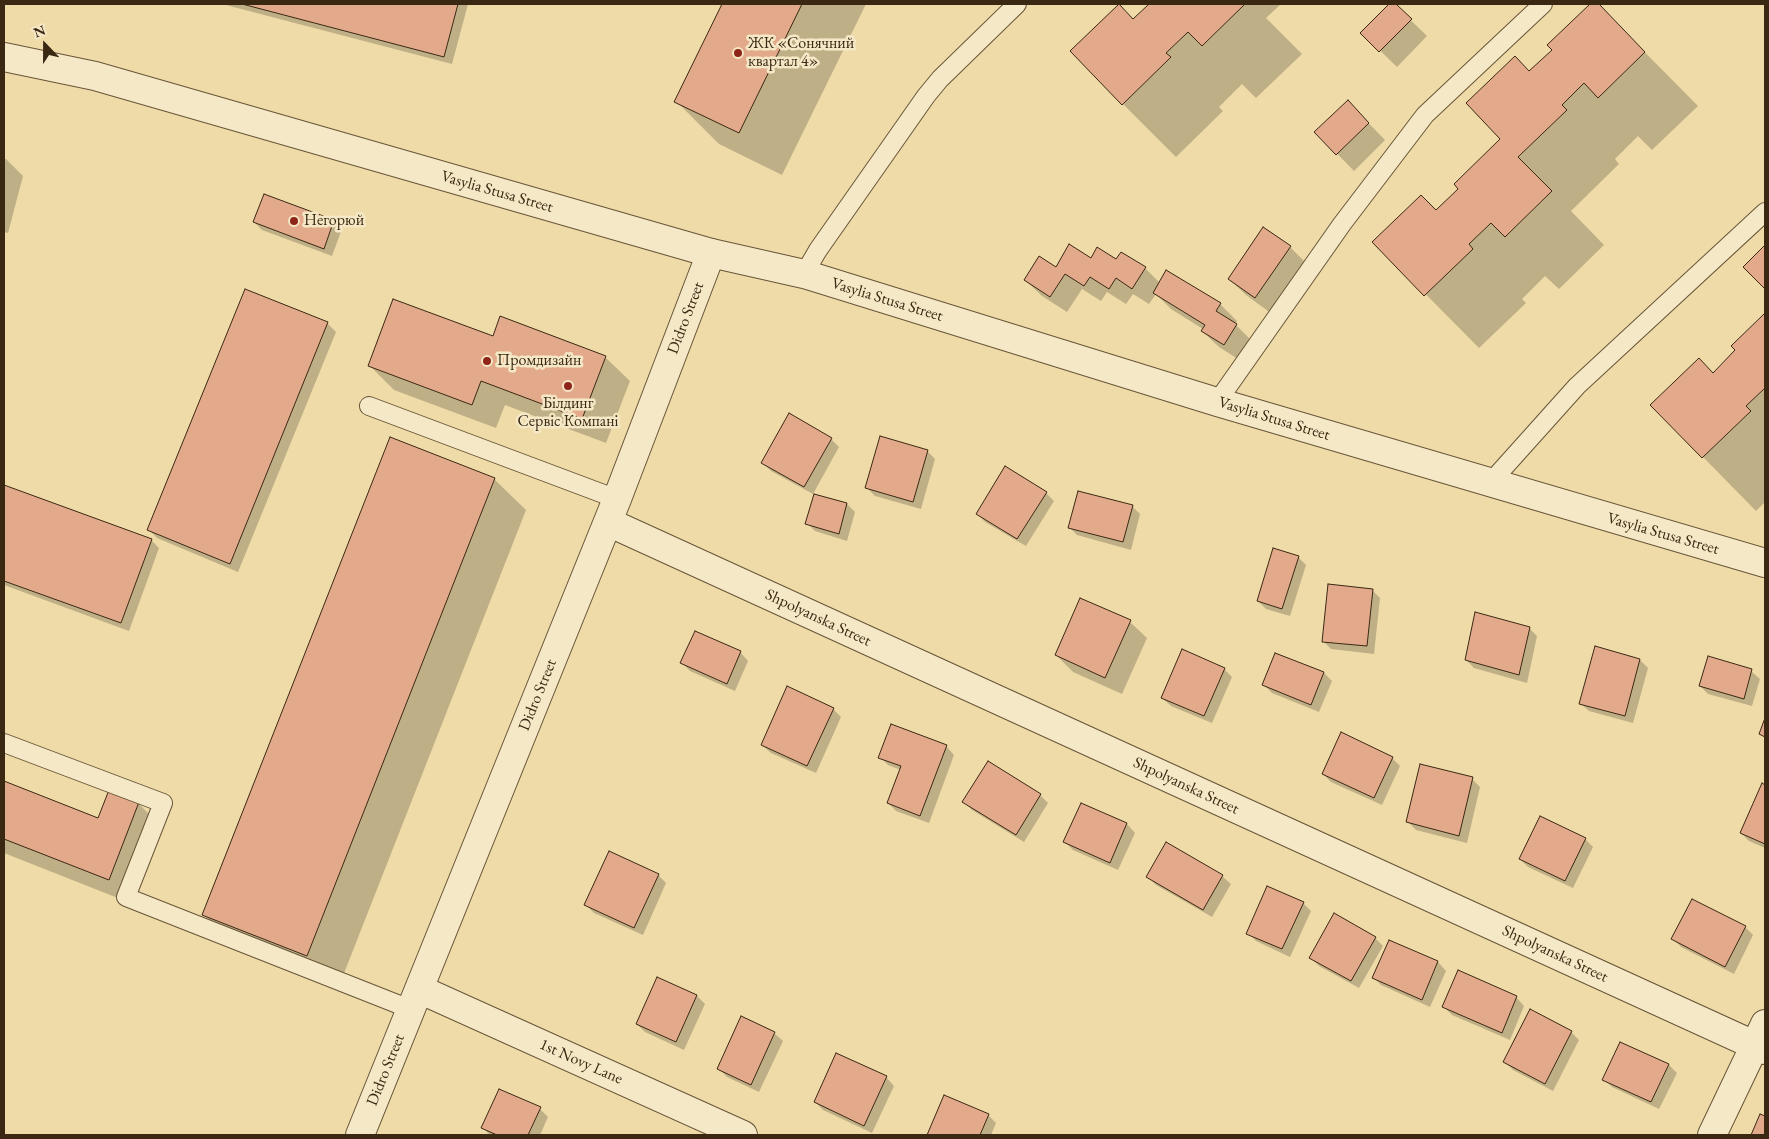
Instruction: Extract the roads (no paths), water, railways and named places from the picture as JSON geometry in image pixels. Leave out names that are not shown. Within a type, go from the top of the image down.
[{"type":"street","name":"Vasylia Stusa Street","points":[[4,57],[95,76],[711,253],[804,274],[1217,402],[1765,564]]},
{"type":"street","name":"Didro Street","points":[[360,1135],[612,510],[711,253]]},
{"type":"street","name":"Shpolyanska Street","points":[[612,510],[1762,1040]]},
{"type":"street","name":"1st Novy Lane","points":[[414,999],[743,1135]]},
{"type":"street","points":[[1712,1135],[1762,1040]]},
{"type":"lane","points":[[804,274],[818,250],[926,96],[1017,4]]},
{"type":"lane","points":[[1217,402],[1342,224],[1425,115],[1543,4]]},
{"type":"lane","points":[[1490,483],[1578,386],[1765,212]]},
{"type":"lane","points":[[369,406],[612,510]]},
{"type":"lane","points":[[4,743],[163,803],[126,897],[414,999]]},
{"type":"place","name":"ЖК «Сонячний квартал 4»","points":[[738,53]]},
{"type":"place","name":"Негорюй","points":[[294,221]]},
{"type":"place","name":"Промдизайн","points":[[487,361]]},
{"type":"place","name":"Білдинг Сервіс Компані","points":[[568,386]]}]
